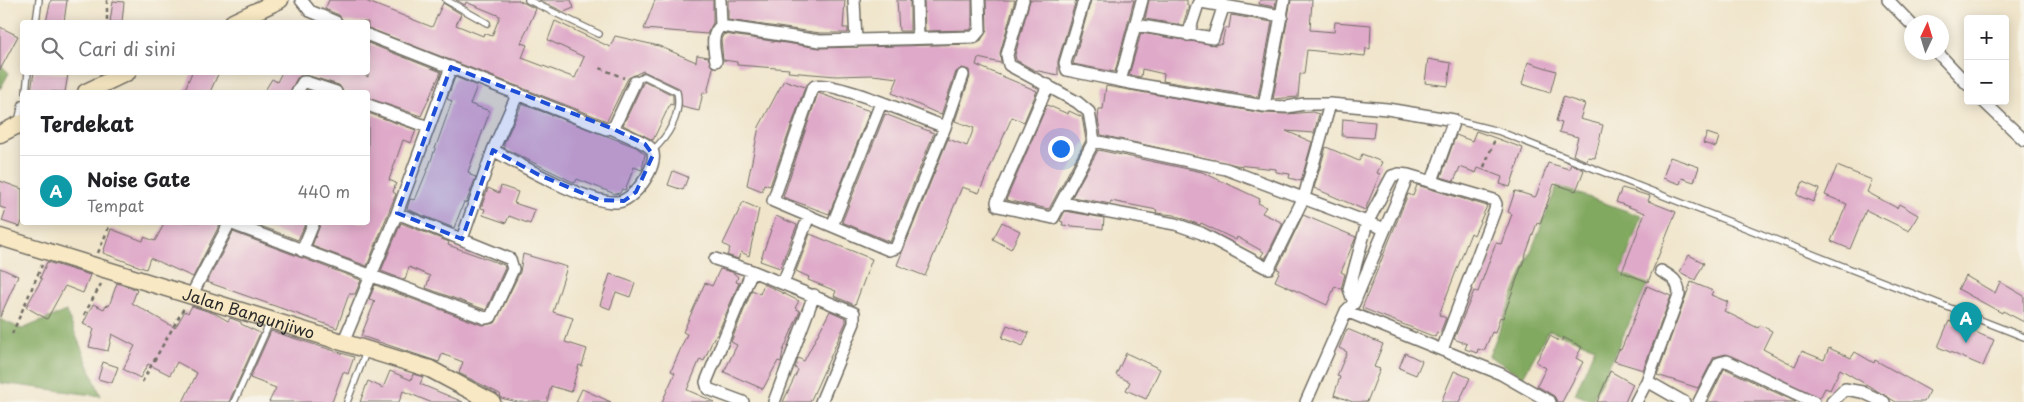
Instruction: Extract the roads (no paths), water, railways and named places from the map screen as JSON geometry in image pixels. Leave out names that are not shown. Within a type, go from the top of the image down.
[{"type":"main road","points":[[237,20],[280,0]]},
{"type":"main road","points":[[90,90],[122,75]]},
{"type":"main road","points":[[0,134],[20,124]]},
{"type":"main road","name":"Jalan Bangunjiwo","points":[[0,237],[430,369],[492,402]]},
{"type":"street","points":[[301,0],[310,11],[331,20]]},
{"type":"street","points":[[716,60],[714,34],[721,26],[720,0]]},
{"type":"street","points":[[854,0],[856,41]]},
{"type":"street","points":[[917,0],[918,37]]},
{"type":"street","points":[[721,26],[812,40],[856,41],[918,37],[974,37],[980,30],[979,0]]},
{"type":"street","points":[[1023,0],[1007,60],[1009,65],[1048,85],[1077,102],[1088,112],[1094,141],[1053,218],[997,204],[1048,85]]},
{"type":"street","points":[[1084,0],[1065,67],[1067,70],[1264,106],[1288,107],[1304,104],[1330,104],[1387,109],[1454,120],[1432,181]]},
{"type":"street","points":[[1120,81],[1142,0]]},
{"type":"street","points":[[1264,106],[1284,0]]},
{"type":"street","points":[[1888,0],[1904,17]]},
{"type":"street","points":[[1188,35],[1198,4],[1204,2],[1282,16]]},
{"type":"street","points":[[1136,26],[1213,38],[1224,6]]},
{"type":"street","points":[[370,35],[606,128],[611,128],[645,144],[652,151],[652,164],[636,192],[624,201],[616,202],[599,200],[539,175],[493,150]]},
{"type":"street","points":[[1945,60],[1964,81]]},
{"type":"street","points":[[343,343],[372,277],[451,67]]},
{"type":"street","points":[[945,128],[881,103],[827,85],[818,85],[812,89],[773,201],[889,250],[896,248],[945,128],[963,76]]},
{"type":"street","points":[[297,90],[303,82],[311,82],[331,90]]},
{"type":"street","points":[[611,128],[615,125],[635,82]]},
{"type":"street","points":[[462,239],[493,150],[518,93]]},
{"type":"street","points":[[832,226],[881,103]]},
{"type":"street","points":[[1062,203],[1175,224],[1201,233],[1265,268],[1270,268],[1304,197],[1330,104]]},
{"type":"street","points":[[1987,105],[2024,140]]},
{"type":"street","points":[[370,106],[428,127]]},
{"type":"street","points":[[1094,141],[1226,169],[1385,229]]},
{"type":"street","points":[[1350,307],[1349,288],[1367,223],[1392,176],[1399,174],[1408,175],[1494,200],[1496,204],[1442,350]]},
{"type":"street","points":[[1306,402],[1408,175]]},
{"type":"street","points":[[235,225],[485,318],[492,317],[512,269],[513,262],[508,257],[397,213]]},
{"type":"street","points":[[783,283],[809,216]]},
{"type":"street","points":[[191,296],[229,225]]},
{"type":"street","points":[[302,251],[313,225]]},
{"type":"street","points":[[715,259],[752,271],[850,310],[855,317],[821,402]]},
{"type":"street","points":[[742,402],[708,389],[706,382],[752,271]]},
{"type":"street","points":[[1636,402],[1647,382],[1679,295],[1679,288],[1674,278],[1661,271]]},
{"type":"street","points":[[774,402],[814,295]]},
{"type":"street","points":[[1350,307],[1442,350],[1501,374],[1550,402]]},
{"type":"street","points":[[1699,402],[1719,363],[1727,361],[1814,402]]},
{"type":"street","points":[[1647,382],[1684,402]]},
{"type":"street","points":[[1832,402],[1844,390],[1852,389],[1884,402]]},
{"type":"lane","points":[[36,20],[39,0]]},
{"type":"lane","points":[[446,0],[487,23]]},
{"type":"lane","points":[[528,0],[599,34]]},
{"type":"lane","points":[[26,90],[28,75]]},
{"type":"lane","points":[[635,82],[644,76],[677,92],[678,99],[672,126],[664,140],[652,151]]},
{"type":"lane","points":[[1454,120],[1498,131],[2024,337]]},
{"type":"lane","points":[[234,402],[271,320]]},
{"type":"lane","points":[[347,402],[367,350]]},
{"type":"place","name":"Noise Gate","points":[[1966,343]]}]
